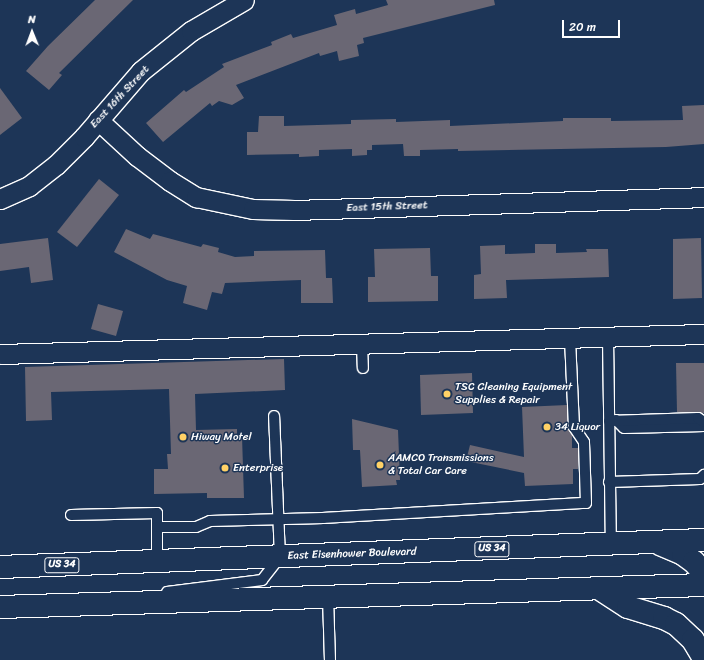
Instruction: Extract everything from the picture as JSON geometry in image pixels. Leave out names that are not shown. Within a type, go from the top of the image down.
[{"type":"highway","name":"East Eisenhower Boulevard","points":[[0,567],[704,540]]},
{"type":"highway","points":[[654,542],[683,554],[694,562],[704,574]]},
{"type":"highway","points":[[0,607],[704,585]]},
{"type":"highway","points":[[600,588],[628,607],[664,618],[676,624],[693,640],[704,658]]},
{"type":"street","name":"East 16th Street","points":[[0,199],[29,186],[56,165],[142,71],[190,31],[244,0]]},
{"type":"street","name":"East 15th Street","points":[[98,120],[137,156],[170,181],[196,197],[253,210],[704,197]]},
{"type":"street","points":[[0,354],[704,334]]},
{"type":"lane","points":[[608,337],[612,421],[610,482],[611,544]]},
{"type":"lane","points":[[157,527],[196,527],[210,521],[279,519],[586,503],[584,442],[574,427],[570,338]]},
{"type":"lane","points":[[362,344],[363,368]]},
{"type":"lane","points":[[71,605],[262,580],[280,557],[274,416]]},
{"type":"lane","points":[[612,421],[698,418],[704,422]]},
{"type":"lane","points":[[612,421],[624,428],[704,426]]},
{"type":"lane","points":[[610,482],[700,479],[704,475]]},
{"type":"lane","points":[[71,515],[157,513],[157,561]]},
{"type":"lane","points":[[328,597],[330,660]]},
{"type":"building","points":[[95,0],[133,0],[59,73],[62,75],[49,90],[26,71],[48,46]]},
{"type":"building","points":[[386,0],[494,0],[495,5],[363,38],[364,43],[357,45],[359,56],[339,61],[337,51],[320,56],[319,53],[236,85],[244,98],[232,105],[219,101],[212,106],[210,103],[163,142],[146,123],[184,90],[186,92],[224,67],[222,64],[272,45],[271,42],[291,34],[293,38],[337,25],[334,15],[355,9],[356,14],[388,5]]},
{"type":"building","points":[[0,88],[22,118],[0,135]]},
{"type":"building","points":[[704,105],[704,144],[666,147],[458,151],[458,149],[420,150],[420,156],[404,156],[403,144],[372,145],[372,150],[367,150],[367,155],[352,156],[352,149],[319,150],[319,156],[299,157],[299,154],[247,155],[247,132],[258,132],[259,116],[284,116],[284,126],[351,124],[351,120],[396,119],[396,122],[450,120],[450,126],[563,121],[563,118],[611,118],[611,121],[683,120],[682,106]]},
{"type":"building","points":[[99,179],[119,195],[77,247],[57,232]]},
{"type":"building","points":[[126,229],[150,239],[153,234],[201,247],[203,244],[219,248],[218,252],[235,257],[254,256],[254,251],[325,250],[326,278],[332,278],[333,303],[301,303],[301,280],[225,283],[222,294],[212,292],[207,310],[183,303],[187,286],[167,280],[114,252]]},
{"type":"building","points":[[48,238],[53,280],[31,283],[29,267],[0,271],[0,244]]},
{"type":"building","points":[[701,238],[702,298],[673,299],[673,239]]},
{"type":"building","points":[[535,244],[556,244],[556,253],[587,252],[586,249],[608,249],[609,277],[506,280],[507,298],[474,299],[474,275],[481,274],[480,246],[505,245],[505,254],[535,253]]},
{"type":"building","points":[[430,248],[431,276],[438,276],[438,301],[368,302],[368,277],[375,277],[374,249]]},
{"type":"building","points":[[98,304],[123,311],[116,336],[91,329]]},
{"type":"building","points":[[284,359],[285,390],[195,394],[196,430],[237,429],[237,436],[242,436],[244,498],[207,498],[207,493],[154,494],[154,469],[168,469],[167,454],[171,454],[169,389],[51,392],[52,420],[26,421],[25,367]]},
{"type":"building","points":[[676,363],[704,363],[704,413],[677,412]]},
{"type":"building","name":"TSC Cleaning Equipment Supplies & Repair","points":[[472,373],[473,413],[421,415],[420,375]]},
{"type":"building","name":"34 Liquor","points":[[567,405],[568,427],[572,435],[572,448],[578,448],[578,469],[573,469],[573,484],[525,486],[524,473],[466,461],[470,445],[524,457],[522,407]]},
{"type":"building","name":"AAMCO Transmissions & Total Car Care","points":[[352,419],[398,430],[400,480],[396,480],[397,485],[362,487],[360,450],[353,450]]},
{"type":"place","name":"TSC Cleaning Equipment Supplies & Repair","points":[[447,394]]},
{"type":"place","name":"34 Liquor","points":[[547,427]]},
{"type":"place","name":"Hiway Motel","points":[[183,437]]},
{"type":"place","name":"AAMCO Transmissions & Total Car Care","points":[[380,465]]},
{"type":"place","name":"Enterprise","points":[[225,468]]}]
